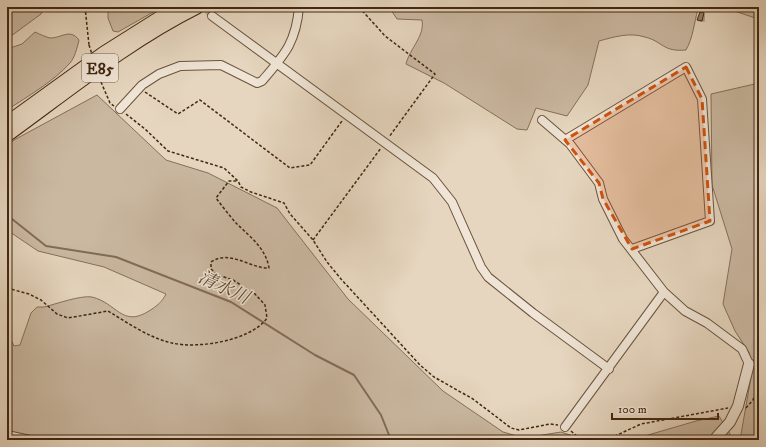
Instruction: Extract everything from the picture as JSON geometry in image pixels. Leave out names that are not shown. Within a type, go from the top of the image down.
[{"type":"highway","name":"E85","points":[[7,123],[104,54],[177,7]]},
{"type":"highway","name":"E85","points":[[7,135],[121,54],[197,7]]},
{"type":"street","points":[[120,109],[139,88],[159,74],[180,66],[221,65],[257,82],[262,81],[290,46],[296,31],[299,7]]},
{"type":"street","points":[[212,16],[433,178],[452,202],[481,267],[488,277],[532,313],[609,369]]},
{"type":"street","points":[[565,140],[686,67],[702,99],[710,221],[632,249]]},
{"type":"street","points":[[542,120],[565,140],[599,183],[603,199],[623,238],[664,292],[685,311],[707,323],[742,349],[748,364],[738,406],[732,417],[714,440]]},
{"type":"street","points":[[565,427],[664,292]]},
{"type":"street","points":[[7,435],[30,440]]},
{"type":"path","points":[[85,7],[90,45],[101,82],[110,103],[145,128],[168,151],[224,168],[238,181],[241,187],[284,203],[290,214],[313,240],[327,262],[341,279],[420,365],[434,377],[474,399],[510,428],[519,430],[550,424],[565,427],[579,438],[586,440]]},
{"type":"path","points":[[313,240],[435,74],[385,36],[359,7]]},
{"type":"path","points":[[139,88],[178,114],[200,100],[290,168],[310,165],[347,114]]},
{"type":"path","points":[[7,288],[29,294],[41,300],[57,314],[68,318],[108,311],[128,324],[172,343],[198,344],[229,340],[249,333],[267,318],[265,305],[255,294],[233,280],[218,275],[211,269],[211,262],[216,259],[233,258],[261,268],[269,268],[268,259],[260,248],[228,214],[216,198],[229,181],[238,181]]},
{"type":"path","points":[[732,417],[742,411],[753,400],[759,381]]},
{"type":"path","points":[[600,440],[615,436],[641,424],[738,406]]},
{"type":"highlighted area","points":[[686,67],[702,99],[710,221],[632,249],[603,199],[599,183],[565,140]]},
{"type":"shaded area","points":[[7,7],[45,7],[41,14],[7,39]]},
{"type":"shaded area","points":[[108,7],[162,7],[118,32],[113,31],[108,18]]},
{"type":"shaded area","points":[[389,7],[701,7],[698,9],[692,35],[686,50],[672,50],[651,39],[633,35],[599,41],[588,85],[567,116],[536,108],[527,130],[517,129],[444,83],[406,64],[419,37],[422,20],[397,19]]},
{"type":"shaded area","points":[[723,7],[759,7],[759,20],[758,19]]},
{"type":"shaded area","points":[[35,32],[50,38],[66,34],[76,36],[79,40],[76,52],[70,63],[56,76],[7,110],[7,49],[22,44]]},
{"type":"shaded area","points":[[759,83],[759,440],[740,440],[754,360],[735,331],[723,304],[732,249],[712,185],[711,94]]},
{"type":"shaded area","points":[[97,95],[166,160],[208,173],[277,208],[348,299],[443,391],[503,432],[524,438],[561,432],[585,440],[7,440],[7,331],[14,346],[20,345],[31,313],[37,307],[44,307],[82,297],[92,297],[101,300],[126,316],[132,317],[140,316],[157,306],[166,294],[104,267],[38,251],[7,230],[7,147],[14,140]]},
{"type":"shaded area","points":[[719,416],[730,434],[730,440],[631,440],[696,421]]},
{"type":"building","points":[[700,12],[704,13],[702,21],[697,20]]},
{"type":"waterway","name":"清水川","points":[[7,215],[46,246],[116,257],[231,302],[315,355],[354,375],[381,415],[391,440]]},
{"type":"tunnel","points":[[206,7],[212,16]]},
{"type":"tunnel","points":[[749,364],[759,340]]}]
